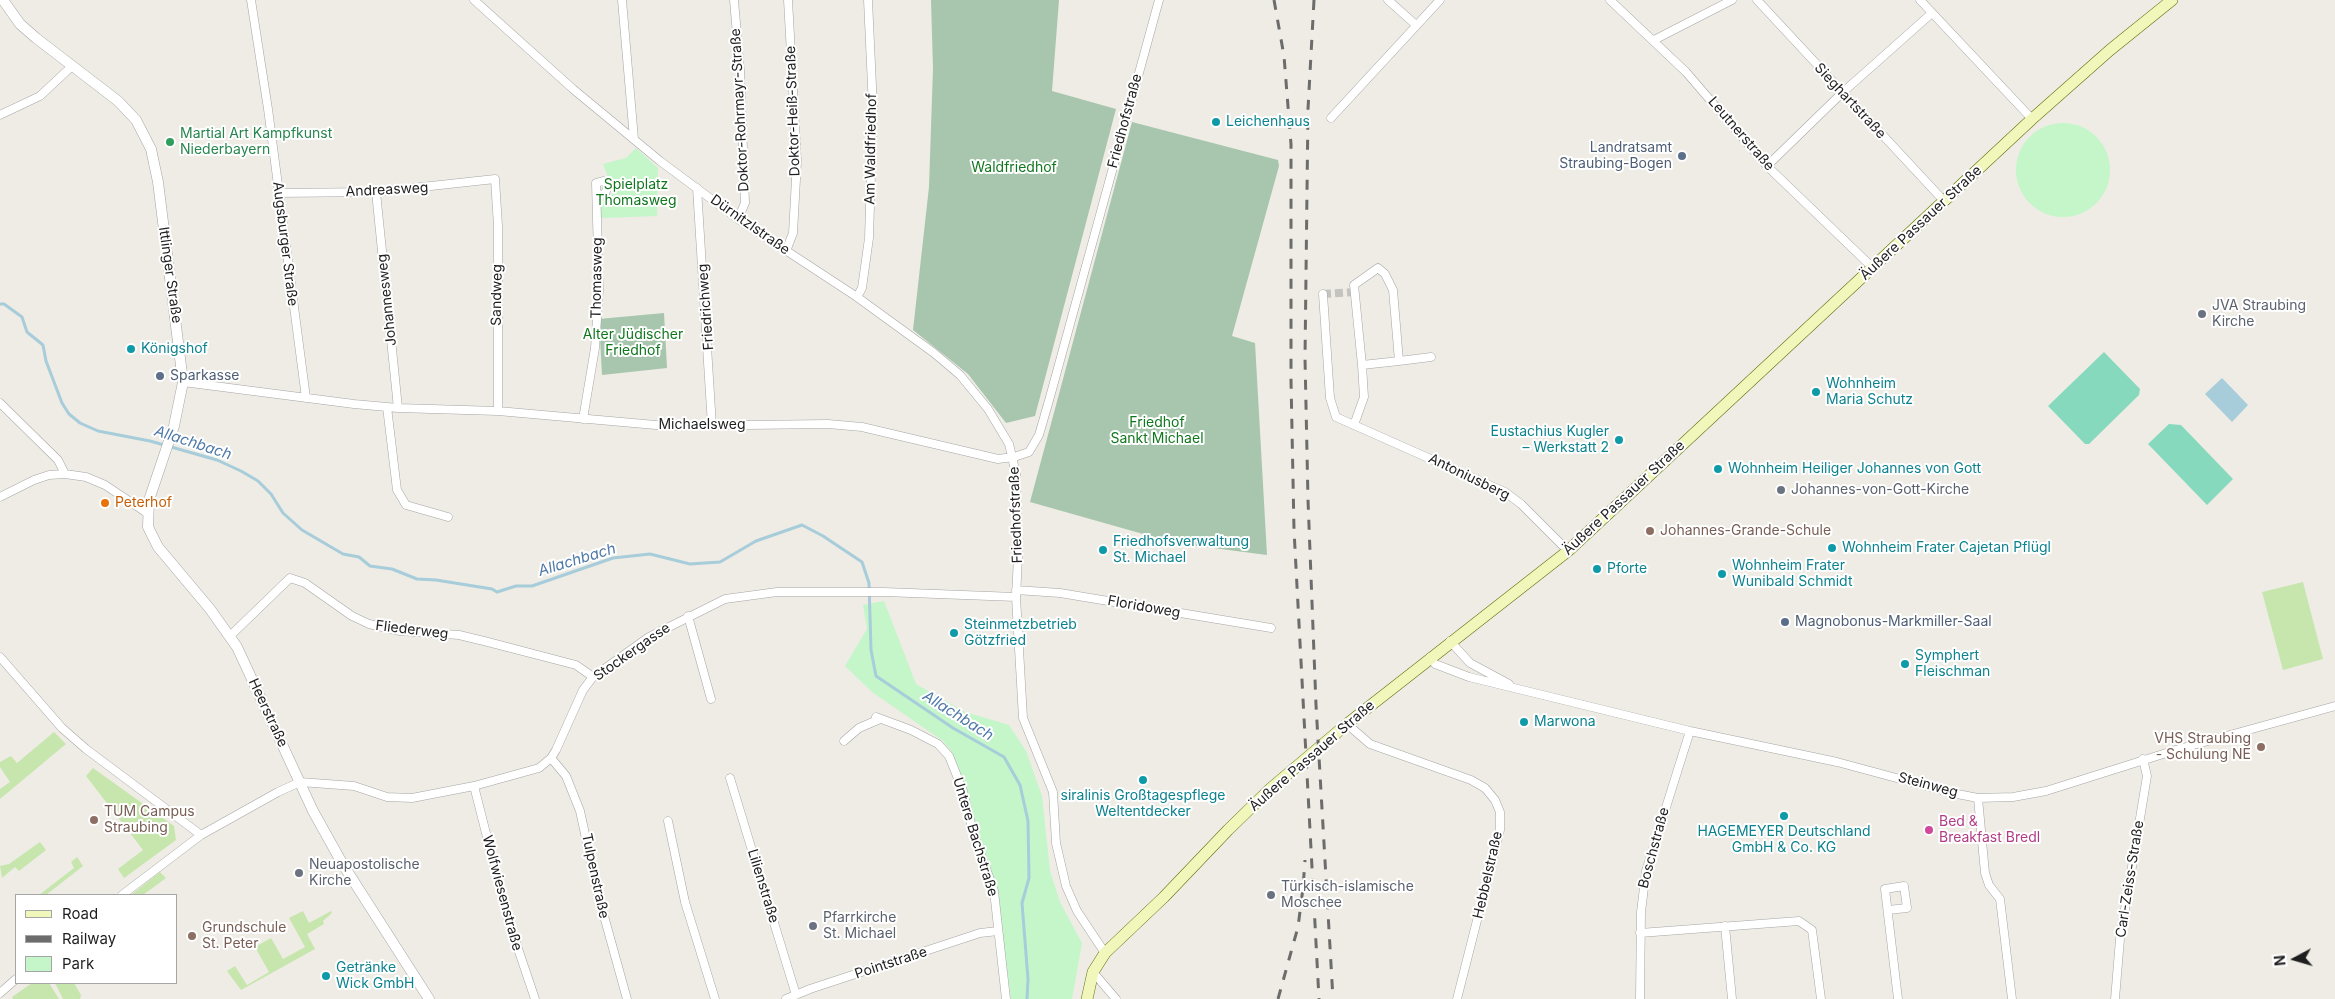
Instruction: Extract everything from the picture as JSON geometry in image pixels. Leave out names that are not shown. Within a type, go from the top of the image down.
[{"type":"main road","name":"Äußere Passauer Straße","points":[[1087,999],[1093,972],[1105,953],[1164,897],[1263,796],[1347,724],[1430,657],[1568,551],[2032,119],[2110,50],[2172,0]]},
{"type":"street","name":"Ittlinger Straße","points":[[2,0],[20,24],[118,101],[136,120],[151,149],[158,182],[182,382],[174,426],[148,500],[146,513]]},
{"type":"street","name":"Augsburger Straße","points":[[251,0],[267,100],[306,398]]},
{"type":"street","name":"Dürnitzlstraße","points":[[474,0],[573,89],[634,139],[738,219],[857,297],[960,375],[988,409],[1002,430],[1014,457]]},
{"type":"street","points":[[622,0],[634,139]]},
{"type":"street","name":"Doktor-Rohrmayr-Straße","points":[[734,0],[740,70],[745,203],[738,219]]},
{"type":"street","name":"Doktor-Heiß-Straße","points":[[786,251],[793,233],[797,162],[788,0]]},
{"type":"street","name":"Am Waldfriedhof","points":[[857,297],[862,288],[869,238],[873,108],[868,0]]},
{"type":"street","name":"Friedhofstraße","points":[[1105,953],[1077,911],[1066,886],[1056,843],[1052,792],[1023,718],[1016,593],[1018,495],[1014,457],[1030,452],[1039,435],[1158,0]]},
{"type":"street","points":[[1388,0],[1416,25]]},
{"type":"street","points":[[1331,118],[1440,0]]},
{"type":"street","name":"Leutnerstraße","points":[[1610,0],[1686,72],[1767,166],[1872,267]]},
{"type":"street","points":[[1654,40],[1732,0]]},
{"type":"street","name":"Sieghartstraße","points":[[1757,0],[1944,201]]},
{"type":"street","points":[[1920,0],[2032,119]]},
{"type":"street","points":[[1767,166],[1842,93],[1932,13]]},
{"type":"street","points":[[0,114],[40,96],[72,66]]},
{"type":"street","name":"Andreasweg","points":[[278,194],[376,192],[495,180]]},
{"type":"street","name":"Sandweg","points":[[495,180],[498,226],[498,411]]},
{"type":"street","name":"Friedrichweg","points":[[698,188],[712,426]]},
{"type":"street","name":"Johannesweg","points":[[376,192],[398,408]]},
{"type":"street","name":"Thomasweg","points":[[582,419],[595,348],[599,290],[596,195]]},
{"type":"street","points":[[1354,425],[1364,397],[1354,285],[1378,268],[1385,274],[1393,290],[1399,361]]},
{"type":"street","name":"Antoniusberg","points":[[1323,294],[1324,328],[1333,411],[1336,417],[1505,492],[1521,504],[1568,551]]},
{"type":"street","points":[[1362,364],[1431,357]]},
{"type":"street","name":"Michaelsweg","points":[[182,382],[398,408],[498,411],[666,426],[817,423],[862,427],[974,455],[998,459],[1014,457]]},
{"type":"street","points":[[0,403],[58,460],[65,474]]},
{"type":"street","points":[[387,407],[397,490],[406,505],[448,518]]},
{"type":"street","points":[[0,497],[34,480],[49,475],[65,474],[86,477],[105,485],[146,513]]},
{"type":"street","name":"Heerstraße","points":[[146,513],[148,527],[158,547],[238,647],[300,782],[338,856],[429,999]]},
{"type":"street","name":"Fliederweg","points":[[230,636],[290,578],[305,583],[352,616],[369,624],[400,631],[459,635],[576,665],[593,677]]},
{"type":"street","name":"Stockergasse","points":[[551,758],[583,690],[593,677],[649,637],[688,616],[725,600],[760,593],[1016,593]]},
{"type":"street","name":"Floridoweg","points":[[1016,593],[1060,593],[1271,628]]},
{"type":"street","points":[[688,616],[711,699]]},
{"type":"street","name":"Steinweg","points":[[1450,641],[1470,663],[1517,688]]},
{"type":"street","points":[[0,656],[69,734],[201,835]]},
{"type":"street","name":"Steinweg","points":[[1430,657],[1434,664],[1454,672],[1690,731],[1837,762],[1952,793],[1978,798],[2001,798],[2046,792],[2143,760],[2335,706]]},
{"type":"street","name":"Untere Bachstraße","points":[[844,741],[859,728],[878,718],[938,744],[949,756],[963,791],[973,832],[994,891],[1006,999]]},
{"type":"street","name":"Hebbelstraße","points":[[1347,724],[1370,744],[1471,780],[1485,788],[1495,800],[1500,812],[1500,830],[1457,999]]},
{"type":"street","name":"Boschstraße","points":[[1640,999],[1642,894],[1647,864],[1690,731]]},
{"type":"street","points":[[123,894],[201,835],[300,782],[354,786],[396,799],[425,796],[528,773],[539,768],[551,758]]},
{"type":"street","name":"Tulpenstraße","points":[[551,758],[566,776],[580,811],[601,907],[627,999]]},
{"type":"street","name":"Carl-Zeiss-Straße","points":[[2115,999],[2120,939],[2147,776],[2143,760]]},
{"type":"street","name":"Lilienstraße","points":[[730,778],[796,995]]},
{"type":"street","name":"Wolfwiesenstraße","points":[[474,786],[507,916],[534,999]]},
{"type":"street","points":[[1978,798],[1985,873],[1989,885],[2000,900],[2012,999]]},
{"type":"street","points":[[668,821],[685,902],[715,999]]},
{"type":"street","points":[[1888,910],[1898,999]]},
{"type":"street","points":[[1640,933],[1799,921],[1812,930],[1821,999]]},
{"type":"street","points":[[1725,926],[1732,999]]},
{"type":"street","name":"Pointstraße","points":[[786,999],[980,934],[998,931]]},
{"type":"street","points":[[1093,972],[1116,999]]},
{"type":"street","points":[[0,993],[15,980]]},
{"type":"green space","name":"Waldfriedhof","points":[[931,0],[1059,0],[1052,91],[1116,109],[1035,416],[1006,423],[968,374],[913,330],[929,187],[933,68]]},
{"type":"green space","name":"Friedhof Sankt Michael","points":[[1132,122],[1278,160],[1279,166],[1232,336],[1255,343],[1267,555],[1175,543],[1030,502]]},
{"type":"green space","points":[[2063,123],[2081,126],[2096,137],[2107,152],[2110,170],[2107,188],[2096,203],[2081,214],[2063,217],[2045,214],[2030,203],[2019,188],[2016,170],[2019,152],[2030,137],[2045,126]]},
{"type":"green space","name":"Spielplatz Thomasweg","points":[[636,148],[658,168],[657,216],[601,218],[599,199],[610,198],[616,185],[608,177],[603,164],[626,158]]},
{"type":"green space","name":"Alter Jüdischer Friedhof","points":[[664,313],[667,368],[602,375],[599,319]]},
{"type":"green space","points":[[2104,352],[2140,389],[2139,395],[2089,444],[2085,444],[2048,406]]},
{"type":"green space","points":[[2169,424],[2181,425],[2233,479],[2207,505],[2148,444]]},
{"type":"green space","points":[[2303,582],[2323,659],[2283,670],[2262,592]]},
{"type":"green space","points":[[884,601],[916,684],[965,712],[1009,725],[1026,751],[1042,796],[1050,871],[1060,902],[1082,943],[1072,999],[1011,999],[996,889],[976,833],[963,780],[953,754],[943,741],[872,692],[845,666],[867,629],[863,605]]},
{"type":"green space","points":[[54,732],[66,744],[0,799],[0,789],[10,782],[0,767],[0,762],[11,756],[17,763]]},
{"type":"green space","points":[[93,768],[174,826],[176,840],[124,878],[118,869],[143,850],[86,776]]},
{"type":"green space","points":[[40,842],[46,850],[19,871],[15,867],[2,878],[0,866],[9,864]]},
{"type":"green space","points":[[77,857],[83,866],[47,894],[40,894],[74,868],[71,862]]},
{"type":"green space","points":[[160,872],[166,878],[144,894],[132,894]]},
{"type":"green space","points":[[303,911],[309,923],[331,911],[332,913],[323,921],[324,924],[307,934],[315,949],[241,990],[227,971],[235,966],[247,985],[269,972],[255,947],[271,938],[283,959],[305,947],[289,918]]},
{"type":"green space","points":[[31,984],[50,984],[59,999],[13,999],[12,997]]},
{"type":"green space","points":[[56,984],[75,984],[81,995],[80,999],[63,999]]},
{"type":"water","points":[[2222,378],[2248,405],[2232,422],[2205,394]]},
{"type":"waterway","name":"Allachbach","points":[[0,304],[4,304],[22,317],[27,332],[43,345],[46,361],[62,403],[69,414],[80,423],[98,431],[150,441],[217,460],[241,471],[258,481],[271,494],[283,513],[302,530],[343,554],[359,557],[370,566],[392,569],[417,579],[436,580],[492,589],[497,592],[516,586],[532,586],[613,558],[650,554],[690,564],[720,562],[756,541],[802,525],[823,536],[862,562],[869,583],[871,650],[876,676],[953,728],[1004,757],[1020,785],[1028,821],[1029,878],[1022,903],[1028,979],[1027,999]]},
{"type":"tunnel","points":[[1323,294],[1354,292]]},
{"type":"railway","points":[[1274,0],[1284,56],[1291,144],[1291,380],[1294,530],[1319,999]]},
{"type":"railway","points":[[1314,0],[1308,109],[1305,358],[1308,500],[1316,705],[1333,999]]},
{"type":"railway","points":[[1278,999],[1298,927],[1305,860]]},
{"type":"place","name":"Leichenhaus","points":[[1216,122]]},
{"type":"place","name":"Martial Art Kampfkunst Niederbayern","points":[[170,142]]},
{"type":"place","name":"Landratsamt Straubing-Bogen","points":[[1682,156]]},
{"type":"place","name":"JVA Straubing Kirche","points":[[2202,314]]},
{"type":"place","name":"Königshof","points":[[131,349]]},
{"type":"place","name":"Sparkasse","points":[[160,376]]},
{"type":"place","name":"Wohnheim Maria Schutz","points":[[1816,392]]},
{"type":"place","name":"Eustachius Kugler – Werkstatt 2","points":[[1619,440]]},
{"type":"place","name":"Wohnheim Heiliger Johannes von Gott","points":[[1718,469]]},
{"type":"place","name":"Johannes-von-Gott-Kirche","points":[[1781,490]]},
{"type":"place","name":"Peterhof","points":[[105,503]]},
{"type":"place","name":"Johannes-Grande-Schule","points":[[1650,531]]},
{"type":"place","name":"Wohnheim Frater Cajetan Pflügl","points":[[1832,548]]},
{"type":"place","name":"Friedhofsverwaltung St. Michael","points":[[1103,550]]},
{"type":"place","name":"Pforte","points":[[1597,569]]},
{"type":"place","name":"Wohnheim Frater Wunibald Schmidt","points":[[1722,574]]},
{"type":"place","name":"Magnobonus-Markmiller-Saal","points":[[1785,622]]},
{"type":"place","name":"Steinmetzbetrieb Götzfried","points":[[954,633]]},
{"type":"place","name":"Symphert Fleischman","points":[[1905,664]]},
{"type":"place","name":"Marwona","points":[[1524,722]]},
{"type":"place","name":"VHS Straubing - Schulung NE","points":[[2261,747]]},
{"type":"place","name":"siralinis Großtagespflege Weltentdecker","points":[[1143,780]]},
{"type":"place","name":"HAGEMEYER Deutschland GmbH & Co. KG","points":[[1784,816]]},
{"type":"place","name":"TUM Campus Straubing","points":[[94,820]]},
{"type":"place","name":"Bed & Breakfast Bredl","points":[[1929,830]]},
{"type":"place","name":"Neuapostolische Kirche","points":[[299,873]]},
{"type":"place","name":"Türkisch-islamische Moschee","points":[[1271,895]]},
{"type":"place","name":"Pfarrkirche St. Michael","points":[[813,926]]},
{"type":"place","name":"Grundschule St. Peter","points":[[192,936]]},
{"type":"place","name":"Getränke Wick GmbH","points":[[326,976]]}]
